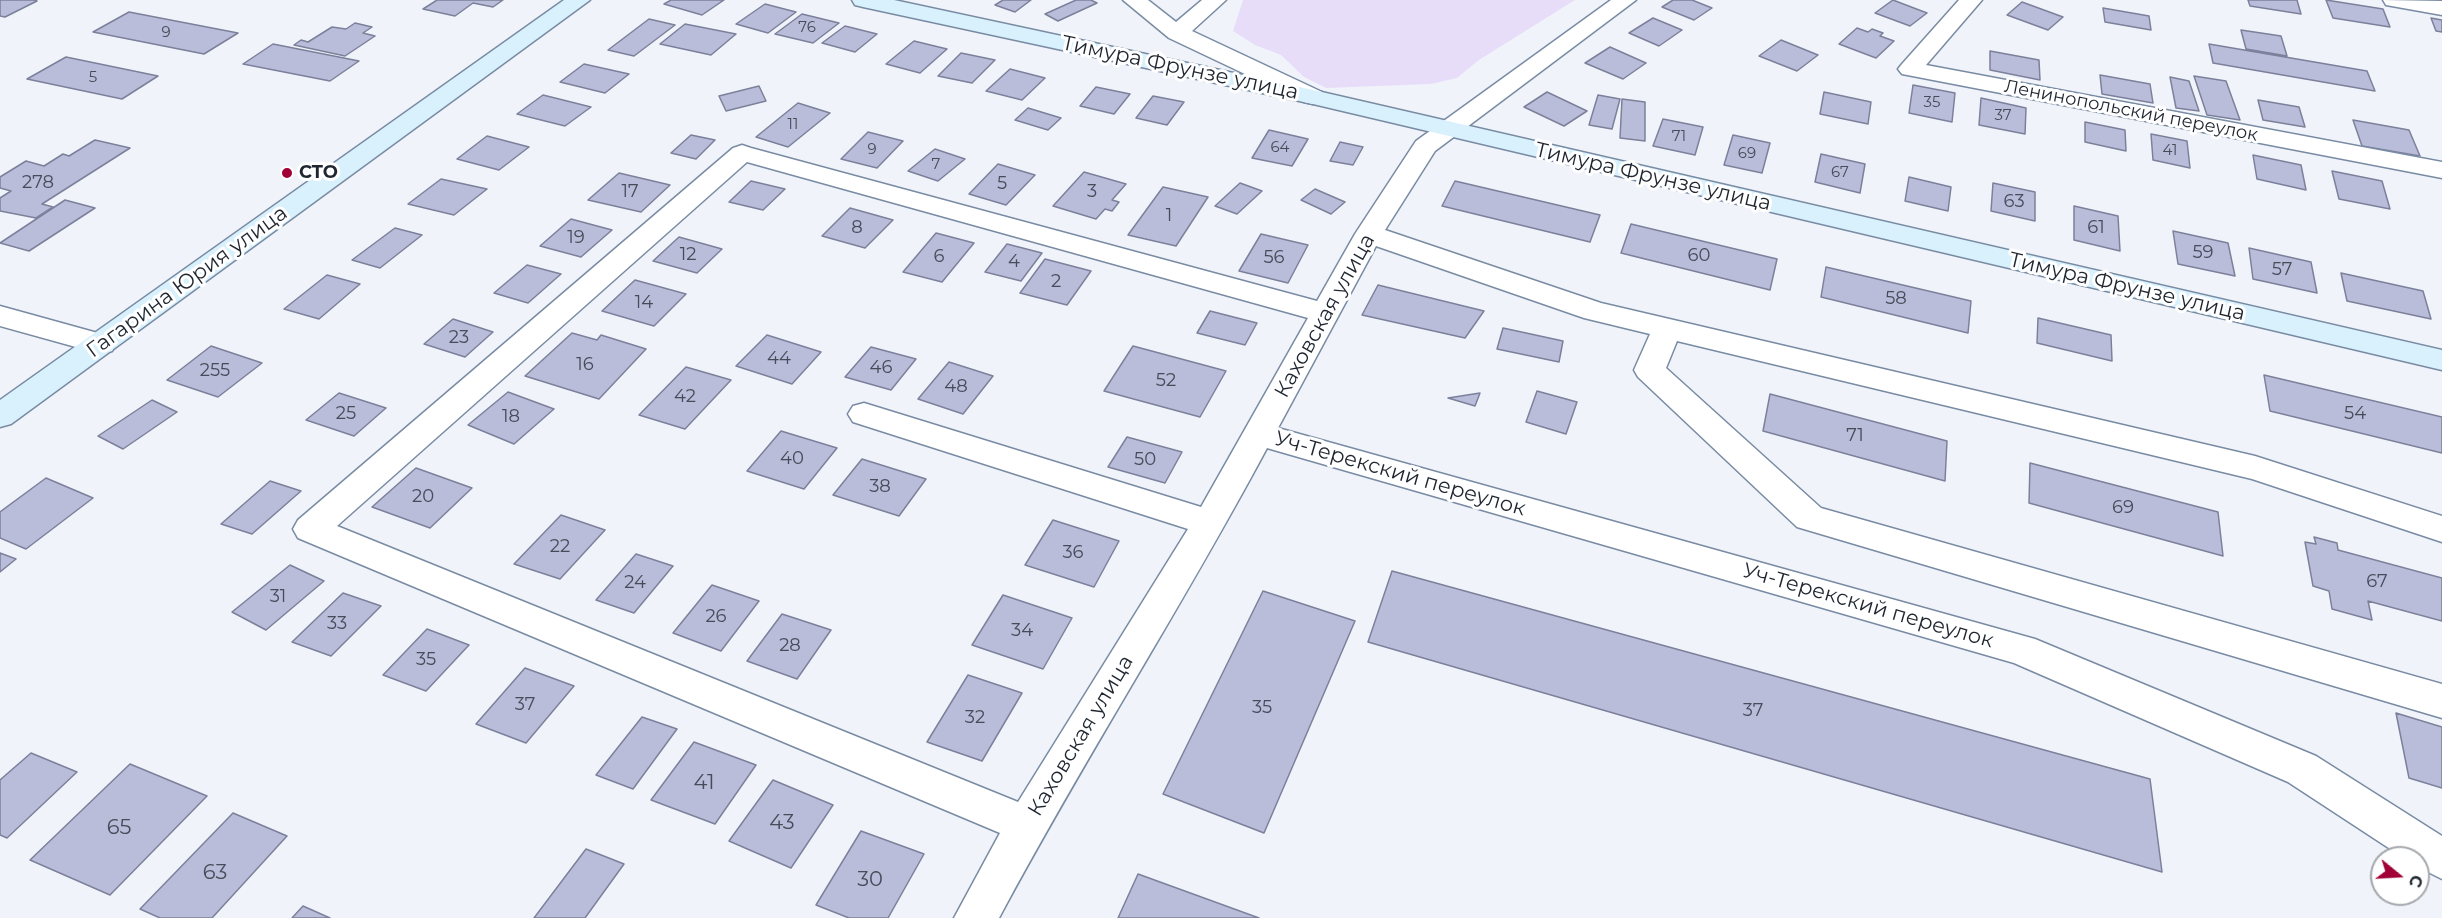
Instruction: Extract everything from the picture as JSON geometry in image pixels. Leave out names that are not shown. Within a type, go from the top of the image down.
[{"type":"main road","name":"Гагарина Юрия улица","points":[[0,417],[579,0]]},
{"type":"main road","name":"Тимура Фрунзе улица","points":[[863,0],[1313,97],[2442,360]]},
{"type":"street","points":[[1134,0],[1177,33],[1313,97]]},
{"type":"street","name":"Тимура Фрунзе улица","points":[[1177,33],[1215,0]]},
{"type":"street","name":"Каховская улица","points":[[976,918],[1027,825],[1261,435],[1369,234],[1425,146],[1625,0]]},
{"type":"street","name":"Ленинопольский переулок","points":[[1971,0],[1910,69],[2442,170]]},
{"type":"street","points":[[2394,0],[2442,8]]},
{"type":"street","points":[[1027,825],[310,529],[742,153],[1326,313]]},
{"type":"street","points":[[1369,234],[1594,311],[2255,468],[2442,529]]},
{"type":"street","points":[[0,316],[101,344]]},
{"type":"street","points":[[1667,330],[1649,370],[1809,518],[2442,700]]},
{"type":"street","points":[[864,414],[1210,523]]},
{"type":"street","name":"Уч-Терекский переулок","points":[[1261,435],[2022,650],[2302,769],[2442,859]]},
{"type":"shaded area","points":[[1243,0],[1575,0],[1479,60],[1457,78],[1431,84],[1326,88],[1304,77],[1281,55],[1255,45],[1233,31]]},
{"type":"building","points":[[0,0],[37,1],[5,17],[0,16]]},
{"type":"building","points":[[437,0],[503,0],[493,7],[473,3],[455,16],[423,9]]},
{"type":"building","points":[[671,0],[724,0],[702,15],[664,4]]},
{"type":"building","points":[[1003,0],[1031,0],[1015,12],[995,5]]},
{"type":"building","points":[[1076,0],[1091,0],[1097,3],[1058,21],[1045,14]]},
{"type":"building","points":[[1673,0],[1692,0],[1712,8],[1694,20],[1662,7]]},
{"type":"building","points":[[1893,0],[1927,13],[1910,26],[1875,13]]},
{"type":"building","points":[[2248,0],[2297,0],[2301,14],[2250,6]]},
{"type":"building","points":[[2326,0],[2383,9],[2390,27],[2333,18]]},
{"type":"building","points":[[2022,2],[2063,17],[2048,30],[2007,15]]},
{"type":"building","points":[[765,4],[796,12],[768,33],[736,24]]},
{"type":"building","points":[[2103,8],[2149,16],[2151,30],[2105,22]]},
{"type":"building","points":[[129,12],[238,33],[204,54],[93,32]]},
{"type":"building","points":[[802,14],[839,23],[813,43],[775,34]]},
{"type":"building","points":[[1653,18],[1682,30],[1659,46],[1629,33]]},
{"type":"building","points":[[2431,18],[2442,20],[2442,32],[2436,31]]},
{"type":"building","points":[[649,19],[675,25],[634,56],[608,50]]},
{"type":"building","points":[[355,23],[372,27],[363,33],[375,36],[345,56],[294,45],[301,40],[308,42],[332,27],[346,29]]},
{"type":"building","points":[[685,24],[736,34],[711,55],[660,44]]},
{"type":"building","points":[[845,26],[877,34],[855,52],[822,43]]},
{"type":"building","points":[[1857,28],[1868,32],[1872,29],[1883,33],[1880,36],[1894,41],[1876,58],[1839,44]]},
{"type":"building","points":[[2241,30],[2281,36],[2287,56],[2246,49]]},
{"type":"building","points":[[1781,40],[1818,55],[1797,71],[1759,56]]},
{"type":"building","points":[[914,41],[947,49],[920,73],[886,64]]},
{"type":"building","points":[[273,44],[359,61],[330,81],[243,64]]},
{"type":"building","points":[[2209,44],[2367,71],[2375,91],[2213,63]]},
{"type":"building","points":[[1610,47],[1646,63],[1623,79],[1585,63]]},
{"type":"building","points":[[1990,51],[2039,60],[2040,80],[1990,70]]},
{"type":"building","points":[[961,53],[995,60],[972,83],[938,76]]},
{"type":"building","points":[[66,57],[158,76],[122,99],[27,79]]},
{"type":"building","points":[[584,64],[629,74],[605,93],[560,82]]},
{"type":"building","points":[[1010,69],[1045,78],[1022,100],[986,91]]},
{"type":"building","points":[[2100,75],[2150,84],[2153,103],[2102,94]]},
{"type":"building","points":[[2194,76],[2226,81],[2240,120],[2207,115]]},
{"type":"building","points":[[2170,77],[2189,81],[2199,111],[2176,108]]},
{"type":"building","points":[[1913,85],[1955,93],[1952,122],[1909,113]]},
{"type":"building","points":[[759,86],[766,101],[726,111],[719,96]]},
{"type":"building","points":[[1096,87],[1130,94],[1114,114],[1080,106]]},
{"type":"building","points":[[1547,92],[1587,111],[1564,126],[1524,107]]},
{"type":"building","points":[[1824,92],[1871,102],[1868,124],[1820,114]]},
{"type":"building","points":[[543,95],[591,107],[565,126],[517,114]]},
{"type":"building","points":[[1598,95],[1620,99],[1612,129],[1589,125]]},
{"type":"building","points":[[1153,96],[1184,102],[1167,125],[1136,118]]},
{"type":"building","points":[[1981,98],[2026,108],[2025,134],[1979,125]]},
{"type":"building","points":[[1622,99],[1645,102],[1645,141],[1620,138]]},
{"type":"building","points":[[2258,100],[2299,107],[2305,127],[2263,120]]},
{"type":"building","points":[[798,103],[830,113],[788,147],[756,137]]},
{"type":"building","points":[[1028,108],[1061,118],[1048,130],[1015,120]]},
{"type":"building","points":[[1663,119],[1703,127],[1695,155],[1653,146]]},
{"type":"building","points":[[2353,120],[2409,130],[2420,156],[2362,146]]},
{"type":"building","points":[[2085,122],[2125,130],[2126,151],[2085,142]]},
{"type":"building","points":[[1269,130],[1308,139],[1292,166],[1252,158]]},
{"type":"building","points":[[868,132],[903,141],[877,168],[841,159]]},
{"type":"building","points":[[2151,134],[2187,141],[2190,168],[2153,160]]},
{"type":"building","points":[[691,135],[715,140],[696,159],[671,153]]},
{"type":"building","points":[[1733,135],[1770,143],[1762,173],[1724,165]]},
{"type":"building","points":[[487,136],[529,147],[499,170],[457,159]]},
{"type":"building","points":[[95,140],[130,148],[42,204],[53,207],[36,218],[0,211],[0,198],[11,191],[0,188],[0,177],[26,161],[44,166],[63,154],[69,156]]},
{"type":"building","points":[[1340,142],[1363,147],[1353,165],[1330,161]]},
{"type":"building","points":[[935,149],[965,159],[938,181],[908,171]]},
{"type":"building","points":[[1821,154],[1865,164],[1860,193],[1815,182]]},
{"type":"building","points":[[2253,155],[2301,165],[2306,190],[2257,179]]},
{"type":"building","points":[[998,164],[1035,175],[1006,205],[969,194]]},
{"type":"building","points":[[2332,171],[2382,181],[2390,209],[2339,199]]},
{"type":"building","points":[[1084,172],[1126,184],[1112,200],[1119,202],[1112,211],[1105,209],[1096,219],[1053,206]]},
{"type":"building","points":[[619,173],[670,185],[641,212],[588,200]]},
{"type":"building","points":[[1909,177],[1951,187],[1948,211],[1905,201]]},
{"type":"building","points":[[441,179],[487,189],[454,215],[408,204]]},
{"type":"building","points":[[751,181],[785,189],[763,210],[729,202]]},
{"type":"building","points":[[1455,181],[1600,215],[1590,242],[1442,206]]},
{"type":"building","points":[[1240,183],[1262,191],[1237,214],[1215,206]]},
{"type":"building","points":[[1993,183],[2035,192],[2035,221],[1991,211]]},
{"type":"building","points":[[1163,187],[1208,197],[1176,246],[1128,235]]},
{"type":"building","points":[[1315,189],[1345,202],[1331,214],[1301,200]]},
{"type":"building","points":[[65,200],[95,208],[29,251],[0,243]]},
{"type":"building","points":[[2074,206],[2118,216],[2120,251],[2074,240]]},
{"type":"building","points":[[850,208],[893,220],[865,248],[822,236]]},
{"type":"building","points":[[571,219],[612,230],[581,257],[540,246]]},
{"type":"building","points":[[1631,224],[1777,259],[1770,290],[1621,253]]},
{"type":"building","points":[[395,228],[422,235],[380,268],[352,260]]},
{"type":"building","points":[[2173,231],[2228,243],[2235,276],[2178,264]]},
{"type":"building","points":[[936,233],[974,243],[942,282],[903,272]]},
{"type":"building","points":[[1261,234],[1308,245],[1288,283],[1239,271]]},
{"type":"building","points":[[679,237],[722,249],[697,273],[653,261]]},
{"type":"building","points":[[1007,244],[1042,253],[1021,281],[985,272]]},
{"type":"building","points":[[2249,248],[2311,262],[2317,293],[2253,279]]},
{"type":"building","points":[[1045,259],[1091,271],[1067,305],[1020,293]]},
{"type":"building","points":[[527,265],[561,274],[528,303],[494,293]]},
{"type":"building","points":[[1826,267],[1971,301],[1968,333],[1821,297]]},
{"type":"building","points":[[2341,273],[2423,291],[2431,319],[2347,301]]},
{"type":"building","points":[[327,275],[360,284],[319,319],[284,309]]},
{"type":"building","points":[[635,280],[686,294],[654,326],[602,311]]},
{"type":"building","points":[[1378,285],[1484,311],[1465,338],[1362,315]]},
{"type":"building","points":[[1210,311],[1257,323],[1245,345],[1197,333]]},
{"type":"building","points":[[2038,318],[2111,335],[2112,361],[2037,343]]},
{"type":"building","points":[[453,319],[493,332],[465,357],[424,344]]},
{"type":"building","points":[[1503,328],[1563,341],[1559,362],[1497,349]]},
{"type":"building","points":[[572,333],[597,340],[601,335],[646,349],[599,399],[525,376]]},
{"type":"building","points":[[767,335],[821,352],[792,384],[736,366]]},
{"type":"building","points":[[211,346],[262,363],[218,397],[167,380]]},
{"type":"building","points":[[1133,346],[1226,371],[1200,417],[1104,391]]},
{"type":"building","points":[[871,347],[916,359],[891,390],[845,377]]},
{"type":"building","points":[[949,362],[993,376],[963,414],[918,399]]},
{"type":"building","points":[[686,367],[731,380],[685,429],[639,415]]},
{"type":"building","points":[[2264,375],[2442,417],[2442,453],[2270,411]]},
{"type":"building","points":[[1537,391],[1577,402],[1566,434],[1526,422]]},
{"type":"building","points":[[508,392],[554,409],[514,444],[468,425]]},
{"type":"building","points":[[339,393],[386,408],[354,436],[306,420]]},
{"type":"building","points":[[1480,393],[1475,406],[1448,398]]},
{"type":"building","points":[[1770,394],[1947,441],[1945,481],[1763,431]]},
{"type":"building","points":[[152,400],[177,412],[123,449],[98,436]]},
{"type":"building","points":[[781,431],[837,448],[804,489],[747,471]]},
{"type":"building","points":[[1127,437],[1182,452],[1165,483],[1108,467]]},
{"type":"building","points":[[862,459],[926,479],[899,516],[833,495]]},
{"type":"building","points":[[2030,463],[2218,512],[2223,556],[2029,503]]},
{"type":"building","points":[[416,468],[472,488],[430,528],[372,507]]},
{"type":"building","points":[[46,478],[93,498],[26,549],[0,538],[0,512]]},
{"type":"building","points":[[270,481],[301,491],[252,534],[221,524]]},
{"type":"building","points":[[561,515],[605,530],[560,579],[514,564]]},
{"type":"building","points":[[1053,520],[1119,541],[1094,587],[1025,565]]},
{"type":"building","points":[[2314,537],[2337,543],[2338,550],[2442,578],[2442,621],[2368,601],[2372,620],[2332,609],[2329,591],[2313,586],[2305,542],[2316,544]]},
{"type":"building","points":[[0,553],[16,559],[0,572]]},
{"type":"building","points":[[636,554],[673,566],[634,613],[596,600]]},
{"type":"building","points":[[290,565],[324,581],[266,630],[232,612]]},
{"type":"building","points":[[1392,571],[2150,779],[2162,872],[1368,642]]},
{"type":"building","points":[[712,585],[759,601],[721,651],[673,633]]},
{"type":"building","points":[[1263,591],[1355,621],[1264,833],[1163,794]]},
{"type":"building","points":[[343,593],[381,606],[331,656],[292,642]]},
{"type":"building","points":[[1003,595],[1072,618],[1043,669],[972,645]]},
{"type":"building","points":[[782,614],[831,630],[797,679],[747,661]]},
{"type":"building","points":[[427,629],[469,645],[426,691],[383,675]]},
{"type":"building","points":[[525,668],[574,686],[526,743],[476,724]]},
{"type":"building","points":[[968,675],[1022,693],[982,761],[927,742]]},
{"type":"building","points":[[2396,713],[2442,727],[2442,788],[2409,778]]},
{"type":"building","points":[[642,717],[677,729],[633,789],[596,775]]},
{"type":"building","points":[[694,742],[756,765],[715,824],[651,800]]},
{"type":"building","points":[[31,753],[77,772],[7,838],[0,835],[0,780]]},
{"type":"building","points":[[130,764],[207,796],[110,895],[30,860]]},
{"type":"building","points":[[773,780],[833,805],[791,868],[729,841]]},
{"type":"building","points":[[233,813],[287,836],[212,918],[160,918],[140,909]]},
{"type":"building","points":[[861,831],[924,854],[888,918],[849,918],[816,905]]},
{"type":"building","points":[[586,849],[624,864],[585,918],[534,918]]},
{"type":"building","points":[[1138,874],[1259,918],[1118,918]]},
{"type":"building","points":[[303,906],[330,918],[292,918]]},
{"type":"place","name":"CTO","points":[[287,173]]}]
